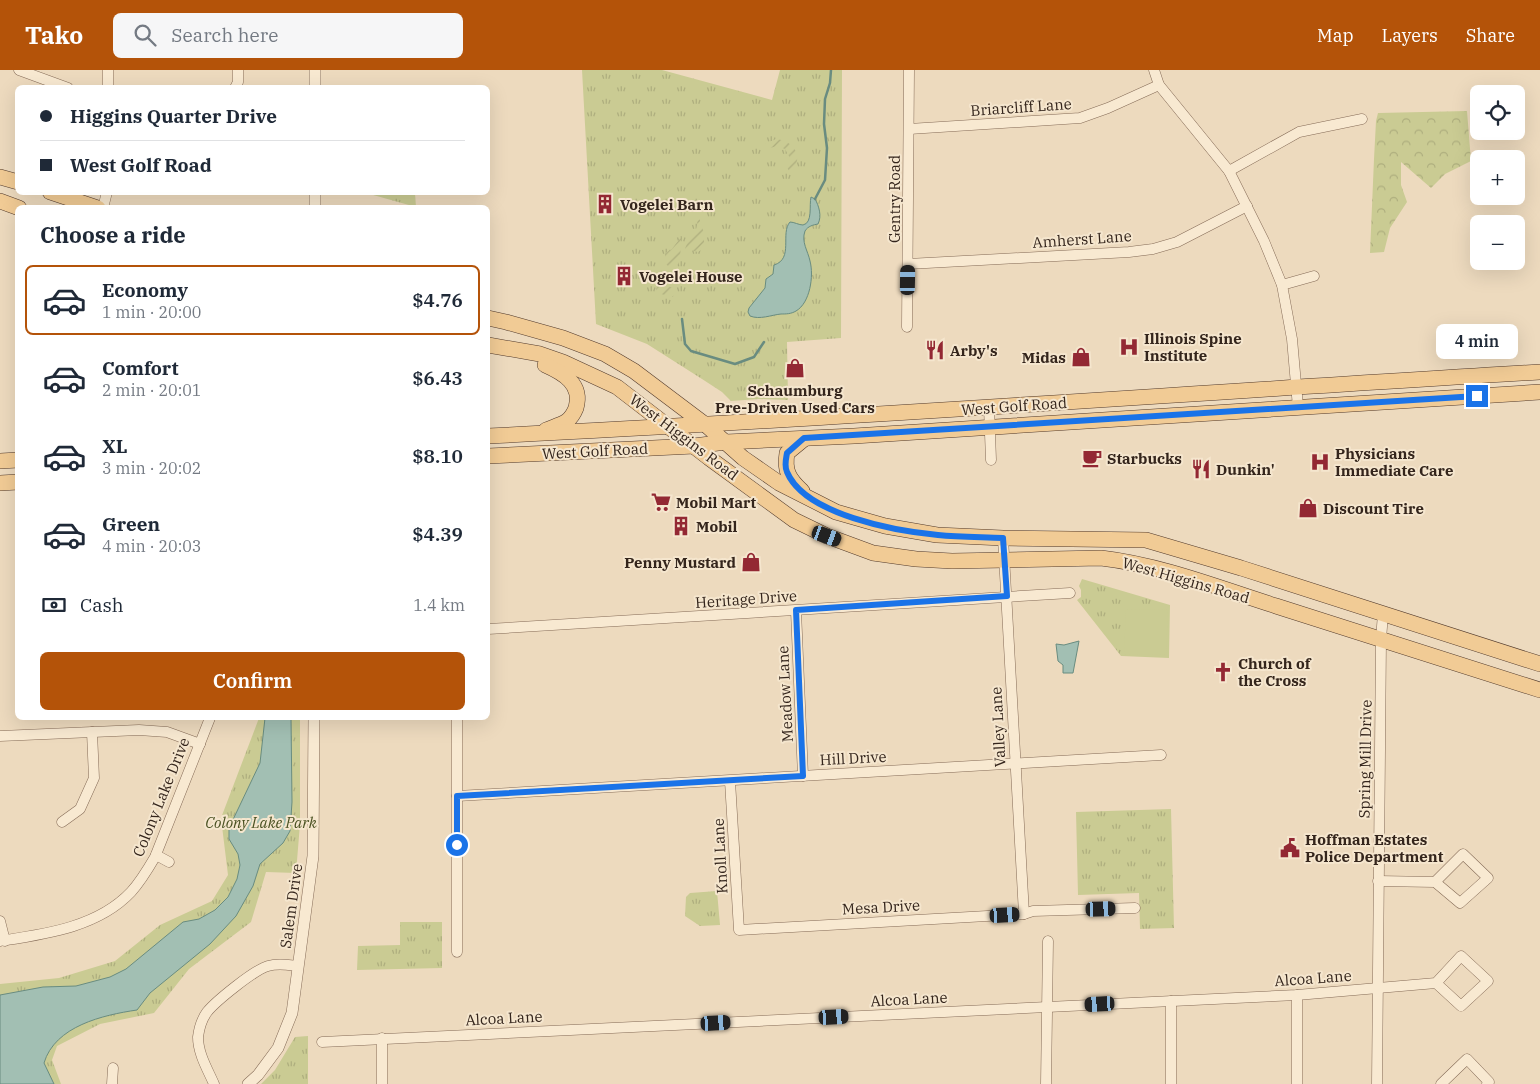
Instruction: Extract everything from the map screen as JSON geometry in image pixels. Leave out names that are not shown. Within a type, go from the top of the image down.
[{"type":"main road","points":[[0,177],[15,181]]},
{"type":"main road","points":[[59,195],[89,205]]},
{"type":"main road","points":[[0,201],[15,207]]},
{"type":"main road","name":"West Higgins Road","points":[[490,318],[563,338],[604,354],[634,371],[707,426],[743,458],[779,483],[836,512],[885,526],[937,535],[1146,540],[1241,568],[1540,664]]},
{"type":"main road","name":"West Higgins Road","points":[[490,345],[540,354],[597,376],[617,386],[794,520],[873,553],[916,559],[952,561],[1101,558],[1126,561],[1164,571],[1540,690]]},
{"type":"main road","points":[[509,349],[565,374],[576,390],[578,401],[571,417],[561,424],[537,434]]},
{"type":"main road","name":"West Golf Road","points":[[490,436],[707,426],[1540,372]]},
{"type":"main road","name":"West Golf Road","points":[[490,456],[694,446],[726,442],[1540,392]]},
{"type":"main road","points":[[804,438],[787,453],[786,471],[794,484],[815,502]]},
{"type":"main road","points":[[0,462],[15,460]]},
{"type":"main road","points":[[0,483],[15,482]]},
{"type":"street","points":[[19,70],[60,85]]},
{"type":"street","points":[[108,70],[108,85]]},
{"type":"street","points":[[236,85],[238,70]]},
{"type":"street","points":[[315,70],[315,85]]},
{"type":"street","name":"Gentry Road","points":[[908,327],[909,70]]},
{"type":"street","points":[[1154,70],[1159,85],[1229,171],[1264,241],[1282,285],[1292,339],[1298,407]]},
{"type":"street","name":"Briarcliff Lane","points":[[909,129],[1080,118],[1108,108],[1159,85]]},
{"type":"street","points":[[1229,171],[1299,132],[1362,119]]},
{"type":"street","name":"Amherst Lane","points":[[908,264],[1129,252],[1153,249],[1177,242],[1247,206]]},
{"type":"street","points":[[1282,285],[1314,276]]},
{"type":"street","points":[[990,407],[991,460]]},
{"type":"street","name":"Valley Lane","points":[[1003,538],[1024,914]]},
{"type":"street","name":"Heritage Drive","points":[[490,629],[1070,593]]},
{"type":"street","name":"Meadow Lane","points":[[796,610],[803,776]]},
{"type":"street","name":"Spring Mill Drive","points":[[1377,1084],[1381,639],[1383,614]]},
{"type":"street","name":"Colony Lake Drive","points":[[2,941],[65,930],[112,908],[131,892],[145,874],[156,855],[209,720]]},
{"type":"street","name":"Salem Drive","points":[[248,1084],[258,1075],[278,1048],[292,1013],[313,856],[314,720]]},
{"type":"street","points":[[457,720],[457,952]]},
{"type":"street","points":[[0,736],[139,730],[167,732],[200,744]]},
{"type":"street","points":[[62,822],[80,809],[94,778],[92,732]]},
{"type":"street","name":"Hill Drive","points":[[457,796],[1160,755]]},
{"type":"street","name":"Knoll Lane","points":[[730,781],[739,930]]},
{"type":"street","points":[[1378,881],[1435,882],[1460,903],[1488,878],[1463,854],[1435,882]]},
{"type":"street","points":[[156,855],[168,862]]},
{"type":"street","name":"Mesa Drive","points":[[739,930],[1024,914],[1033,911],[1135,908]]},
{"type":"street","points":[[0,921],[2,941]]},
{"type":"street","points":[[1046,1084],[1048,941]]},
{"type":"street","points":[[1461,956],[1488,982],[1461,1006],[1436,983],[1461,956]]},
{"type":"street","points":[[214,1084],[205,1065],[199,1044],[200,1030],[207,1012],[214,1004],[262,969],[275,964],[298,966]]},
{"type":"street","name":"Alcoa Lane","points":[[322,1042],[1297,995],[1436,983]]},
{"type":"street","points":[[1297,995],[1297,1084]]},
{"type":"street","points":[[1170,1084],[1171,1001]]},
{"type":"street","points":[[382,1038],[382,1084]]},
{"type":"street","points":[[1441,1084],[1467,1059],[1489,1082],[1488,1084]]},
{"type":"street","points":[[112,1084],[113,1068]]},
{"type":"green space","points":[[582,70],[662,70],[772,100],[780,70],[842,70],[841,338],[787,342],[788,400],[759,399],[731,401],[722,392],[647,344],[596,324]]},
{"type":"green space","points":[[1467,111],[1470,162],[1445,174],[1431,188],[1401,162],[1401,185],[1407,202],[1390,228],[1384,252],[1370,253],[1376,121],[1378,113]]},
{"type":"green space","points":[[776,139],[788,143],[796,151],[797,162],[790,173],[787,167],[790,158],[785,149],[777,146],[770,148],[765,144]]},
{"type":"green space","points":[[373,195],[415,195],[416,205],[409,205]]},
{"type":"green space","points":[[697,218],[699,218],[704,233],[704,248],[698,252],[685,249],[697,228]]},
{"type":"green space","points":[[681,237],[681,252],[678,264],[677,266],[669,267],[665,263],[665,253],[672,249]]},
{"type":"green space","points":[[664,285],[674,288],[673,297],[661,294],[656,290],[657,286]]},
{"type":"green space","points":[[1082,579],[1170,605],[1169,658],[1121,656],[1077,600],[1081,597],[1079,586]]},
{"type":"green space","points":[[1126,609],[1168,610],[1166,655],[1124,654]]},
{"type":"green space","name":"Colony Lake Park","points":[[258,720],[300,720],[300,824],[296,873],[266,872],[251,922],[189,969],[154,1013],[100,1024],[57,1046],[52,1060],[61,1084],[0,1084],[0,984],[59,978],[115,961],[160,925],[212,901],[228,875],[221,818]]},
{"type":"green space","points":[[1171,809],[1174,928],[1140,929],[1139,893],[1078,895],[1076,812]]},
{"type":"green space","points":[[717,891],[720,925],[700,926],[685,916],[686,897],[690,893]]},
{"type":"green space","points":[[400,922],[442,922],[442,968],[357,970],[358,946],[400,945]]},
{"type":"green space","points":[[308,1036],[308,1084],[261,1084],[275,1070],[295,1037]]},
{"type":"shaded area","points":[[811,197],[815,199],[818,205],[820,218],[818,224],[808,228],[804,235],[804,243],[811,267],[810,289],[805,302],[796,311],[790,313],[762,317],[750,316],[749,308],[765,288],[766,279],[773,274],[774,265],[784,257],[787,227],[790,222],[803,225],[808,221]]},
{"type":"shaded area","points":[[1079,641],[1073,673],[1063,673],[1063,665],[1058,661],[1056,644],[1064,645]]},
{"type":"shaded area","name":"Colony Lake Park","points":[[265,720],[291,720],[292,802],[290,831],[283,843],[260,864],[253,886],[236,916],[210,944],[150,993],[137,1010],[110,1015],[82,1024],[58,1040],[50,1050],[44,1063],[54,1084],[0,1084],[0,995],[43,987],[76,986],[110,977],[126,969],[183,922],[199,919],[215,910],[228,897],[237,879],[240,865],[238,854],[229,839],[229,828],[260,763]]},
{"type":"waterway","points":[[815,199],[825,180],[827,148],[824,124],[825,99],[830,83],[831,70]]},
{"type":"waterway","points":[[682,319],[685,344],[691,351],[735,364],[754,357],[764,342]]},
{"type":"place","name":"Vogelei Barn","points":[[605,204]]},
{"type":"place","name":"Vogelei House","points":[[624,276]]},
{"type":"place","name":"Illinois Spine Institute","points":[[1129,347]]},
{"type":"place","name":"Arby's","points":[[935,350]]},
{"type":"place","name":"Midas","points":[[1081,357]]},
{"type":"place","name":"Schaumburg Pre-Driven Used Cars","points":[[795,368]]},
{"type":"place","name":"Starbucks","points":[[1092,458]]},
{"type":"place","name":"Physicians Immediate Care","points":[[1320,462]]},
{"type":"place","name":"Dunkin'","points":[[1201,469]]},
{"type":"place","name":"Mobil Mart","points":[[661,502]]},
{"type":"place","name":"Discount Tire","points":[[1308,508]]},
{"type":"place","name":"Mobil","points":[[681,526]]},
{"type":"place","name":"Penny Mustard","points":[[751,562]]},
{"type":"place","name":"Church of the Cross","points":[[1223,672]]},
{"type":"place","name":"Hoffman Estates Police Department","points":[[1290,848]]},
{"type":"route","points":[[457,845],[457,796],[803,776],[796,610],[1007,596],[1003,538],[937,535],[885,526],[836,512],[815,502],[794,484],[786,471],[787,453],[804,438],[1477,396]]}]
